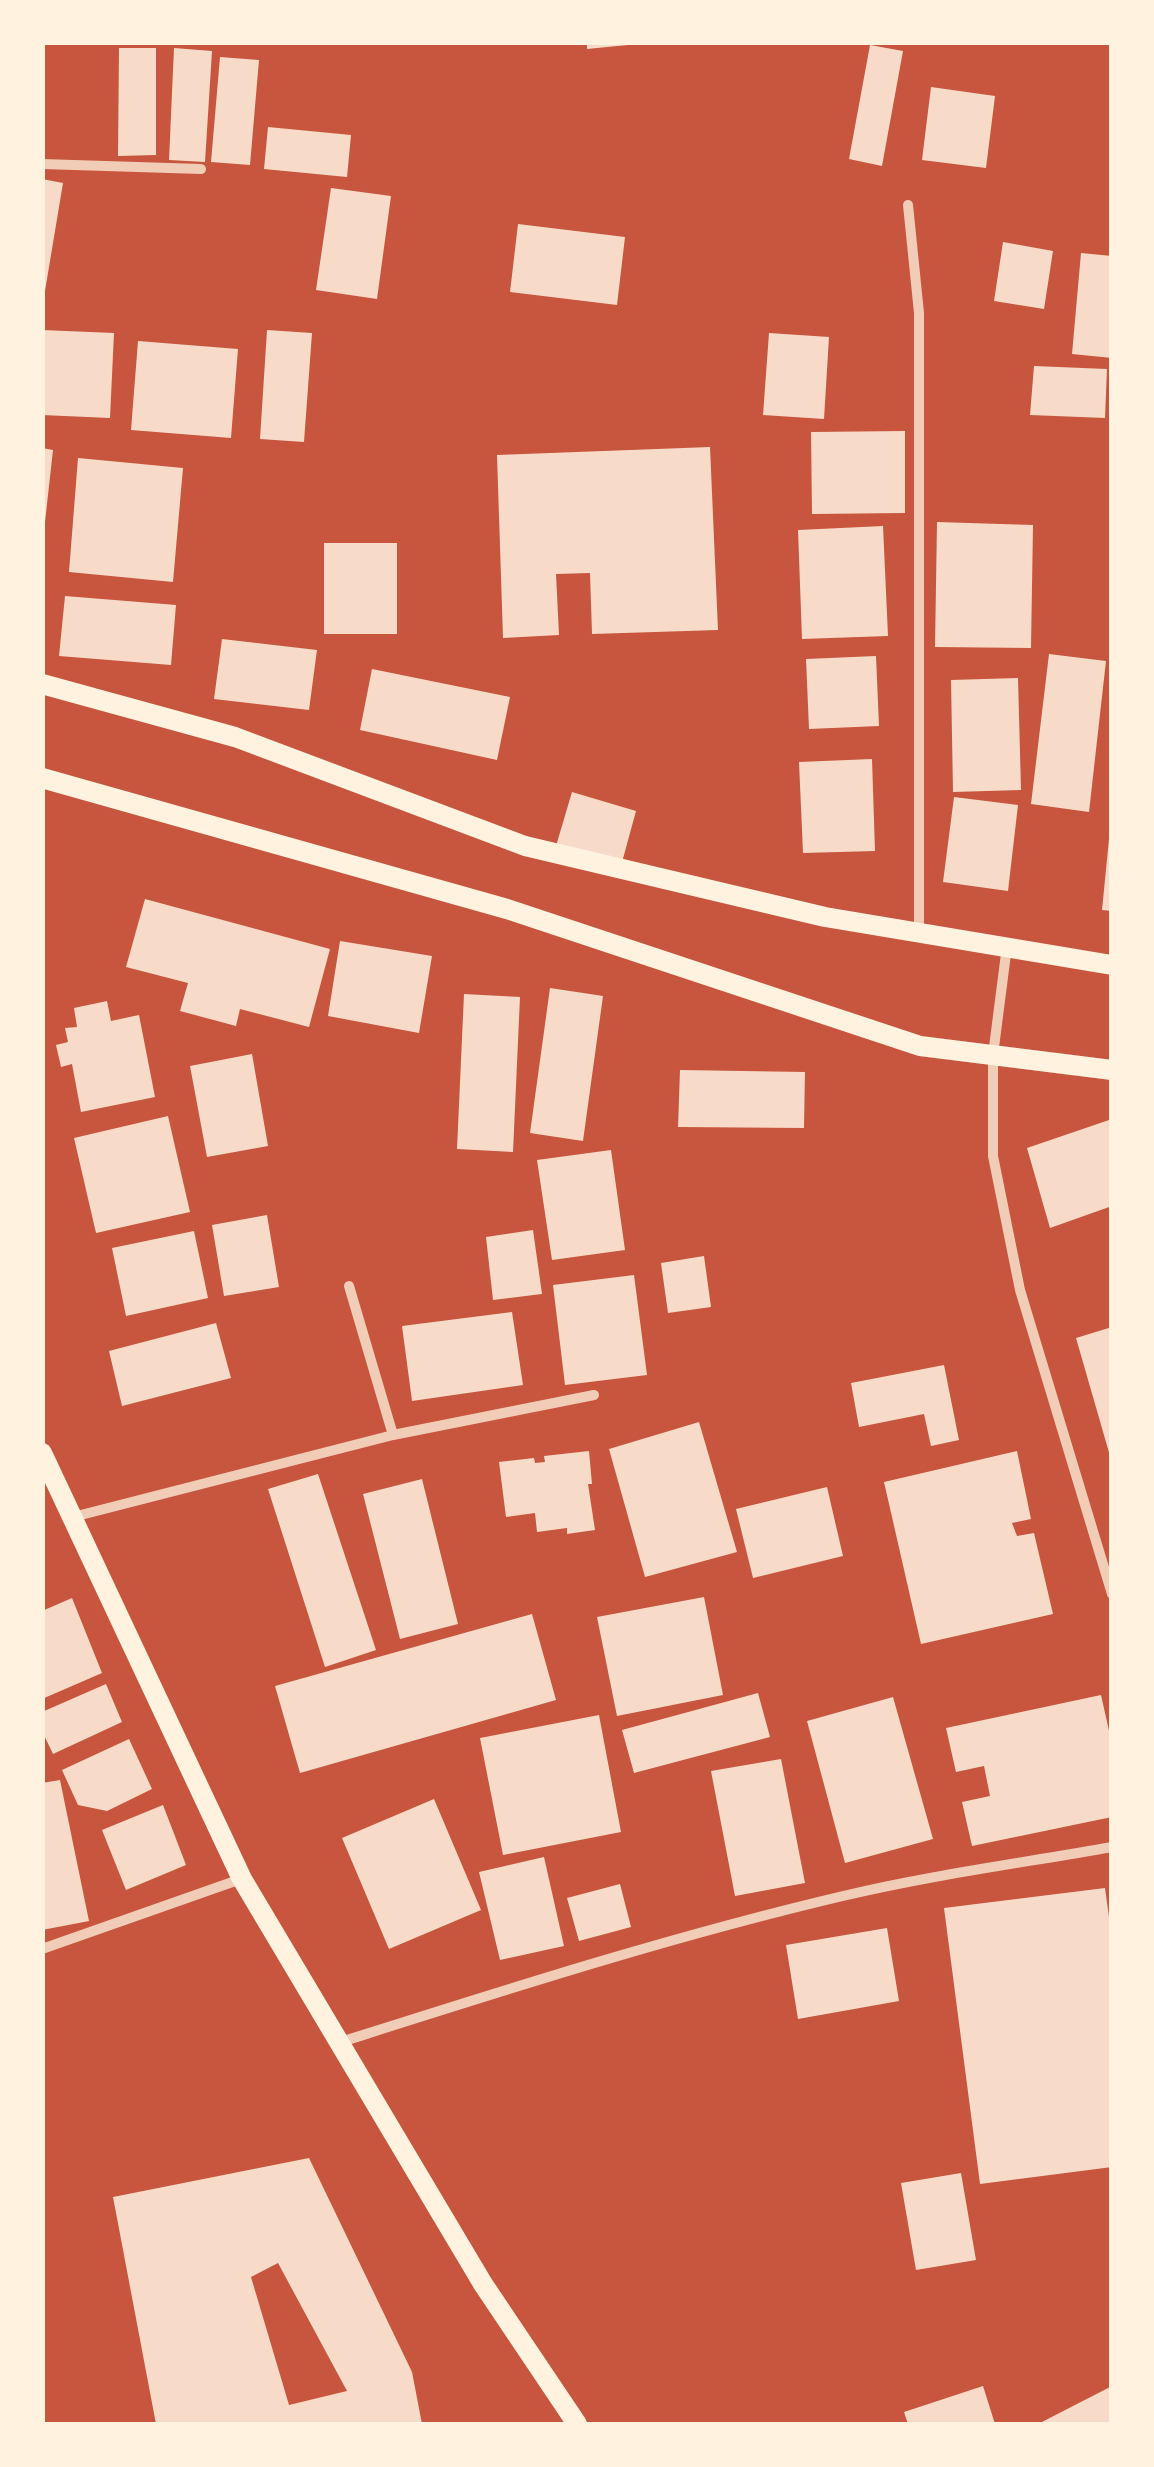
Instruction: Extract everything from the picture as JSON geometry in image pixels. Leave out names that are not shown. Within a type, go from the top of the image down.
[{"type":"main road","points":[[42,684],[235,737],[525,846],[825,917],[1112,966]]},
{"type":"main road","points":[[42,778],[506,909],[920,1046],[1112,1070]]},
{"type":"main road","points":[[42,1453],[242,1878],[483,2284],[577,2424]]},
{"type":"street","points":[[42,164],[201,169]]},
{"type":"street","points":[[908,205],[919,312],[918,932]]},
{"type":"street","points":[[1008,946],[993,1055],[993,1156],[1020,1290],[1112,1594]]},
{"type":"street","points":[[349,1286],[394,1436]]},
{"type":"street","points":[[72,1517],[394,1436],[594,1395]]},
{"type":"street","points":[[342,2042],[628,1951],[727,1925],[848,1895],[1112,1847]]},
{"type":"street","points":[[42,1949],[242,1878]]},
{"type":"building","points":[[587,42],[628,42],[628,45],[587,49]]},
{"type":"building","points":[[870,45],[903,51],[882,166],[849,159]]},
{"type":"building","points":[[119,48],[156,48],[156,155],[118,156]]},
{"type":"building","points":[[174,48],[212,51],[205,162],[169,160]]},
{"type":"building","points":[[220,57],[259,60],[250,165],[211,162]]},
{"type":"building","points":[[931,87],[995,96],[986,168],[922,160]]},
{"type":"building","points":[[268,127],[351,135],[347,177],[264,169]]},
{"type":"building","points":[[42,179],[63,183],[45,291],[42,291]]},
{"type":"building","points":[[331,188],[391,196],[377,299],[316,290]]},
{"type":"building","points":[[518,224],[625,237],[617,305],[510,292]]},
{"type":"building","points":[[1003,242],[1053,251],[1044,309],[994,301]]},
{"type":"building","points":[[1081,253],[1112,256],[1112,358],[1072,354]]},
{"type":"building","points":[[42,330],[114,333],[110,418],[42,415]]},
{"type":"building","points":[[267,330],[312,333],[304,442],[260,439]]},
{"type":"building","points":[[769,333],[829,337],[824,419],[763,415]]},
{"type":"building","points":[[138,341],[238,349],[231,438],[131,430]]},
{"type":"building","points":[[1034,366],[1107,369],[1105,418],[1030,415]]},
{"type":"building","points":[[905,431],[905,513],[812,514],[811,432]]},
{"type":"building","points":[[710,447],[718,630],[592,634],[590,573],[556,574],[559,635],[503,638],[497,455]]},
{"type":"building","points":[[42,448],[53,450],[45,522],[42,522]]},
{"type":"building","points":[[78,458],[183,468],[173,582],[69,572]]},
{"type":"building","points":[[937,522],[1033,525],[1031,648],[935,647]]},
{"type":"building","points":[[883,526],[888,636],[802,639],[798,530]]},
{"type":"building","points":[[324,543],[397,543],[397,634],[324,634]]},
{"type":"building","points":[[65,596],[176,605],[171,665],[59,656]]},
{"type":"building","points":[[222,639],[317,650],[309,710],[214,699]]},
{"type":"building","points":[[1049,654],[1106,661],[1089,812],[1031,804]]},
{"type":"building","points":[[876,656],[879,726],[809,729],[806,659]]},
{"type":"building","points":[[372,669],[510,697],[497,760],[360,730]]},
{"type":"building","points":[[1018,678],[1021,790],[953,792],[951,680]]},
{"type":"building","points":[[872,759],[875,851],[803,853],[799,762]]},
{"type":"building","points":[[572,792],[636,811],[621,866],[556,846]]},
{"type":"building","points":[[954,797],[1018,805],[1008,891],[943,882]]},
{"type":"building","points":[[1112,839],[1112,911],[1102,910]]},
{"type":"building","points":[[145,899],[330,949],[309,1027],[240,1009],[236,1026],[180,1011],[188,983],[126,967]]},
{"type":"building","points":[[340,941],[432,956],[419,1033],[328,1016]]},
{"type":"building","points":[[550,988],[603,996],[583,1141],[530,1133]]},
{"type":"building","points":[[464,994],[520,997],[513,1152],[457,1149]]},
{"type":"building","points":[[107,1001],[111,1021],[139,1015],[155,1097],[81,1112],[72,1064],[61,1067],[56,1045],[68,1042],[65,1028],[77,1027],[74,1008]]},
{"type":"building","points":[[252,1054],[268,1146],[207,1157],[190,1066]]},
{"type":"building","points":[[680,1070],[805,1072],[804,1128],[678,1127]]},
{"type":"building","points":[[168,1116],[190,1212],[96,1233],[74,1138]]},
{"type":"building","points":[[1112,1119],[1112,1206],[1050,1228],[1027,1148]]},
{"type":"building","points":[[611,1150],[625,1250],[552,1260],[537,1160]]},
{"type":"building","points":[[267,1215],[279,1287],[224,1296],[212,1225]]},
{"type":"building","points":[[533,1230],[542,1294],[493,1300],[486,1237]]},
{"type":"building","points":[[194,1231],[208,1298],[126,1316],[112,1248]]},
{"type":"building","points":[[704,1256],[711,1307],[668,1313],[661,1263]]},
{"type":"building","points":[[634,1275],[647,1375],[565,1385],[553,1285]]},
{"type":"building","points":[[512,1312],[523,1385],[412,1401],[402,1326]]},
{"type":"building","points":[[216,1323],[231,1378],[122,1406],[109,1351]]},
{"type":"building","points":[[1112,1327],[1112,1456],[1110,1456],[1076,1338]]},
{"type":"building","points":[[944,1365],[959,1440],[931,1446],[924,1414],[859,1427],[851,1383]]},
{"type":"building","points":[[699,1422],[737,1552],[645,1577],[609,1449]]},
{"type":"building","points":[[589,1451],[592,1484],[588,1484],[595,1530],[567,1534],[567,1528],[537,1532],[535,1513],[506,1517],[499,1462],[534,1458],[535,1463],[545,1462],[544,1456]]},
{"type":"building","points":[[1017,1451],[1031,1519],[1012,1523],[1017,1536],[1034,1533],[1053,1614],[921,1644],[884,1482]]},
{"type":"building","points":[[318,1474],[376,1650],[325,1667],[268,1489]]},
{"type":"building","points":[[422,1479],[458,1624],[400,1639],[363,1494]]},
{"type":"building","points":[[827,1487],[843,1556],[753,1578],[736,1509]]},
{"type":"building","points":[[704,1597],[723,1695],[617,1716],[597,1617]]},
{"type":"building","points":[[72,1598],[102,1673],[42,1699],[42,1611]]},
{"type":"building","points":[[532,1614],[556,1700],[300,1773],[275,1686]]},
{"type":"building","points":[[106,1684],[122,1722],[53,1754],[42,1731],[42,1712]]},
{"type":"building","points":[[758,1693],[770,1737],[634,1773],[622,1730]]},
{"type":"building","points":[[1101,1695],[1112,1744],[1112,1817],[972,1846],[962,1802],[990,1796],[984,1766],[956,1772],[946,1728]]},
{"type":"building","points":[[893,1697],[933,1839],[845,1863],[807,1721]]},
{"type":"building","points":[[599,1715],[621,1832],[503,1855],[480,1738]]},
{"type":"building","points":[[129,1739],[152,1789],[107,1811],[78,1805],[62,1770]]},
{"type":"building","points":[[781,1759],[805,1883],[735,1896],[711,1771]]},
{"type":"building","points":[[60,1780],[89,1921],[42,1930],[42,1783]]},
{"type":"building","points":[[434,1799],[481,1910],[389,1949],[342,1838]]},
{"type":"building","points":[[163,1805],[186,1865],[126,1890],[102,1830]]},
{"type":"building","points":[[544,1857],[564,1946],[500,1960],[479,1872]]},
{"type":"building","points":[[620,1884],[631,1927],[579,1941],[567,1898]]},
{"type":"building","points":[[1105,1888],[1112,1939],[1112,2167],[980,2184],[944,1908]]},
{"type":"building","points":[[887,1928],[899,2001],[798,2019],[786,1945]]},
{"type":"building","points":[[309,2158],[412,2372],[422,2424],[156,2424],[113,2197]],"holes":[[[278,2263],[347,2391],[289,2405],[251,2277]]]},
{"type":"building","points":[[961,2173],[976,2260],[916,2270],[901,2183]]},
{"type":"building","points":[[983,2386],[995,2424],[908,2424],[904,2412]]},
{"type":"building","points":[[1112,2386],[1112,2424],[1038,2424]]}]
